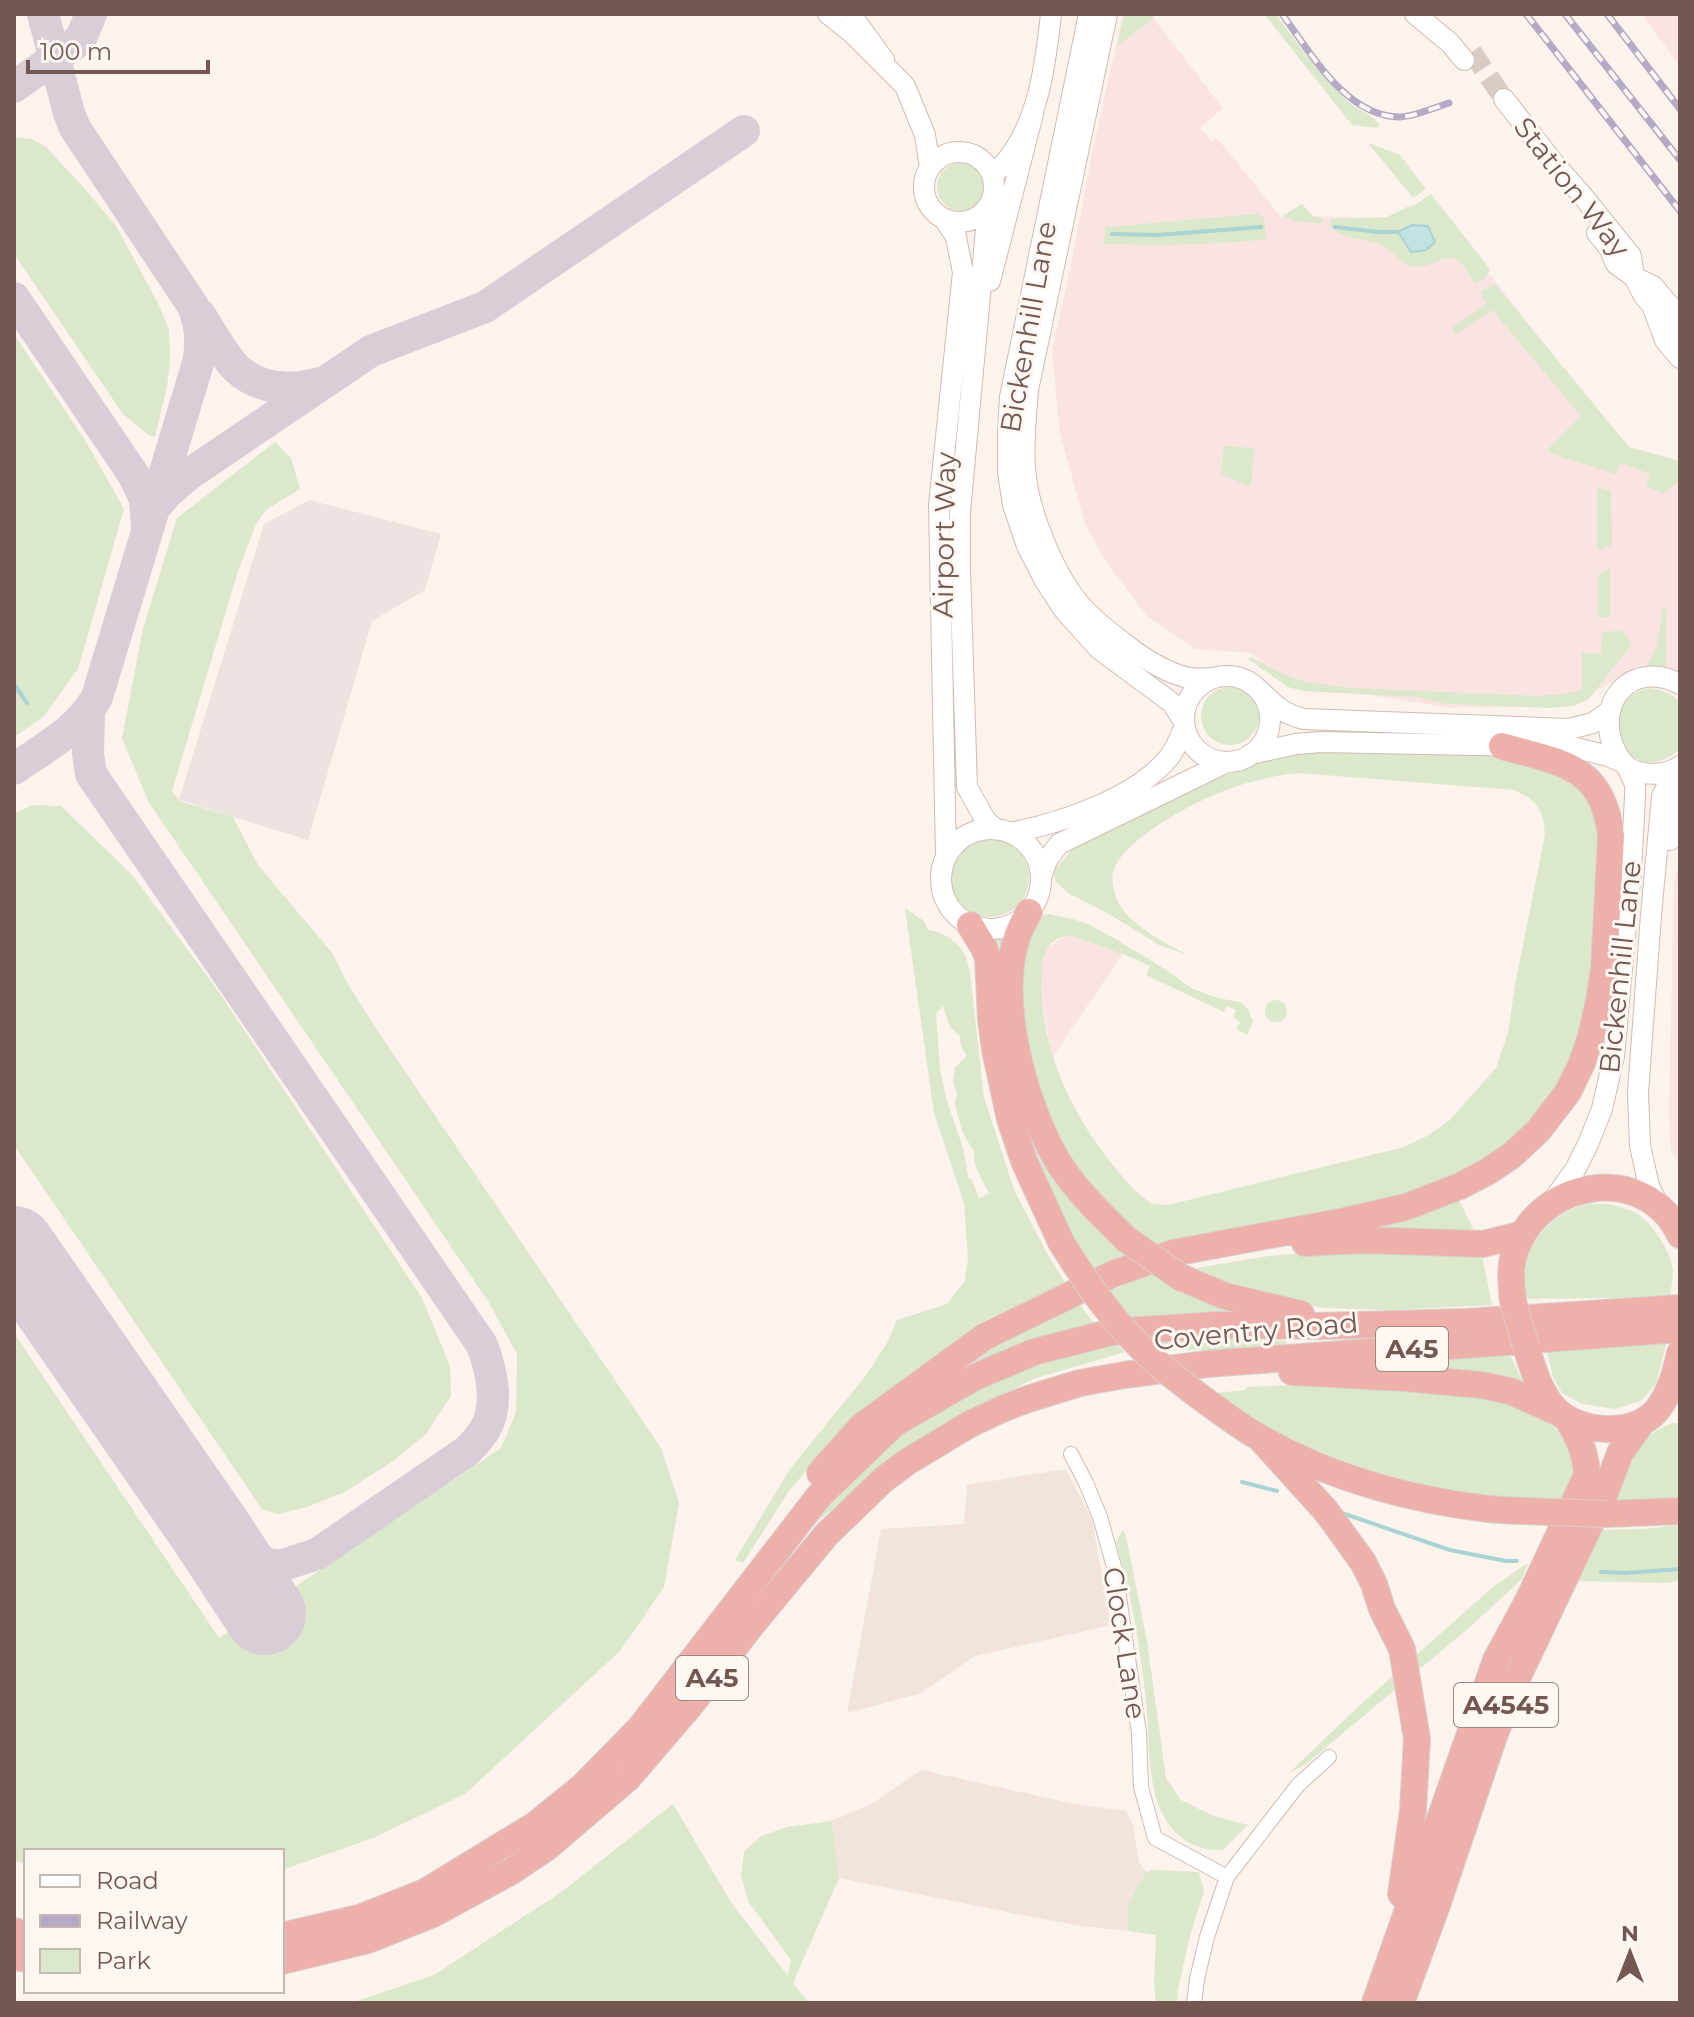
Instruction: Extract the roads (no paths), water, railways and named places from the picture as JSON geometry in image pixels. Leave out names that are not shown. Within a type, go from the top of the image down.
[{"type":"highway","points":[[1177,1265],[1426,1200],[1460,1186],[1511,1156],[1538,1131],[1568,1092],[1587,1049],[1602,989],[1611,836],[1609,822],[1599,795],[1579,772],[1555,760],[1502,746]]},
{"type":"highway","points":[[1029,912],[1018,935],[1010,984],[1017,1053],[1026,1087],[1058,1162],[1093,1206],[1126,1239],[1177,1265],[1225,1296],[1303,1314],[1376,1316],[1534,1311],[1637,1312]]},
{"type":"highway","points":[[970,925],[988,958],[995,1050],[1010,1119],[1024,1161],[1061,1242],[1084,1278],[1112,1315],[1152,1358],[1191,1390],[1260,1438],[1300,1459],[1387,1489],[1490,1509],[1607,1514],[1680,1511]]},
{"type":"highway","points":[[1563,1416],[1540,1388],[1513,1301],[1512,1262],[1523,1234],[1532,1220],[1551,1203],[1572,1193],[1601,1187],[1622,1189],[1672,1221]]},
{"type":"highway","points":[[735,1604],[754,1566],[809,1485],[862,1426],[990,1333],[1113,1274],[1361,1240],[1483,1244],[1523,1234]]},
{"type":"highway","name":"Coventry Road","points":[[735,1604],[819,1496],[895,1423],[961,1384],[1034,1352],[1112,1332],[1216,1325],[1466,1322],[1680,1308]]},
{"type":"highway","name":"Coventry Road","points":[[1134,1374],[1207,1364],[1680,1329]]},
{"type":"highway","points":[[1134,1374],[1279,1372],[1481,1385],[1510,1391],[1586,1427],[1603,1429],[1630,1426],[1661,1411],[1678,1361]]},
{"type":"highway","name":"A45","points":[[284,1961],[368,1940],[433,1914],[510,1872],[546,1848],[628,1778],[689,1707],[826,1535],[883,1480],[936,1443],[1002,1409],[1080,1383],[1134,1374]]},
{"type":"highway","name":"A4545","points":[[1401,2003],[1512,1689],[1605,1493],[1620,1453],[1661,1411]]},
{"type":"highway","name":"A4545","points":[[1375,2003],[1496,1660],[1528,1601],[1587,1475],[1586,1458],[1579,1439],[1563,1416]]},
{"type":"highway","name":"A4545","points":[[1260,1438],[1326,1511],[1363,1562],[1402,1649],[1417,1739],[1413,1810],[1390,1963]]},
{"type":"highway","name":"A45","points":[[284,1936],[359,1918],[425,1892],[535,1825],[582,1787],[640,1728],[735,1604]]},
{"type":"main road","points":[[828,14],[852,33],[905,86],[925,135],[930,167]]},
{"type":"main road","points":[[977,318],[996,262],[1046,64],[1051,14]]},
{"type":"main road","name":"Bickenhill Lane","points":[[1089,14],[1010,397],[1008,472],[1013,505],[1027,546],[1064,610],[1099,649],[1172,703],[1184,725]]},
{"type":"main road","name":"Bickenhill Lane","points":[[1107,14],[1028,390],[1024,430],[1025,471],[1032,503],[1050,555],[1082,607],[1147,659],[1192,679],[1214,678]]},
{"type":"main road","points":[[1415,14],[1468,56],[1438,14]]},
{"type":"main road","name":"Station Way","points":[[1501,103],[1544,170],[1609,248],[1616,264],[1653,286],[1670,306],[1680,350]]},
{"type":"main road","points":[[993,175],[1008,159],[1033,114]]},
{"type":"main road","points":[[952,152],[968,152],[982,160],[993,175],[995,188],[988,208],[977,218],[962,222],[944,219],[935,213],[926,199],[924,186],[930,167],[939,157],[952,152]]},
{"type":"main road","name":"Airport Way","points":[[988,208],[960,512],[965,739],[967,787],[986,821],[1003,831]]},
{"type":"main road","name":"Airport Way","points":[[944,219],[956,237],[963,272],[939,505],[946,856]]},
{"type":"main road","name":"Station Way","points":[[1634,277],[1652,305],[1665,340],[1680,358]]},
{"type":"main road","points":[[1227,762],[1205,756],[1195,748],[1188,739],[1184,725],[1188,699],[1203,682],[1214,678],[1238,677],[1249,682],[1277,708],[1304,719],[1569,729],[1593,723],[1608,712],[1622,688],[1635,680],[1655,677],[1680,684]]},
{"type":"main road","points":[[1184,725],[1170,756],[1148,778],[1122,794],[1050,824],[1003,831],[984,829],[956,842],[946,856],[940,883],[947,904],[956,916],[970,925],[991,930],[1014,924],[1029,912],[1038,895],[1047,860],[1059,844],[1227,762],[1251,754],[1260,746],[1269,723],[1269,711],[1258,689]]},
{"type":"main road","name":"Bickenhill Lane","points":[[1551,1203],[1575,1170],[1588,1144],[1602,1109],[1614,1056],[1631,871],[1635,784],[1611,741],[1608,712]]},
{"type":"main road","points":[[1251,754],[1321,742],[1572,747],[1608,756],[1635,772],[1654,775],[1678,768]]},
{"type":"main road","name":"Bickenhill Lane","points":[[1672,1221],[1649,1186],[1640,1146],[1638,1111],[1662,796],[1678,768]]},
{"type":"main road","points":[[1653,892],[1667,869],[1670,834],[1680,793]]},
{"type":"main road","points":[[1003,831],[1025,843],[1036,857],[1041,878]]},
{"type":"street","points":[[854,14],[905,86]]},
{"type":"street","name":"Clock Lane","points":[[1071,1454],[1100,1517],[1115,1570],[1139,1733],[1141,1787],[1152,1845],[1227,1877]]},
{"type":"street","points":[[1194,2003],[1207,1937],[1227,1877],[1298,1785],[1329,1757]]},
{"type":"water","points":[[1412,225],[1428,226],[1435,242],[1426,250],[1411,252],[1398,232]]},
{"type":"waterway","points":[[1112,234],[1158,235],[1261,227]]},
{"type":"waterway","points":[[1335,227],[1398,232]]},
{"type":"waterway","points":[[14,684],[27,703]]},
{"type":"waterway","points":[[1242,1482],[1277,1491]]},
{"type":"waterway","points":[[1339,1512],[1450,1550],[1517,1561]]},
{"type":"waterway","points":[[1601,1572],[1680,1569]]},
{"type":"tunnel","points":[[1472,52],[1504,99]]},
{"type":"railway","points":[[1282,14],[1332,80],[1363,106],[1381,114],[1400,117],[1449,103]]},
{"type":"railway","points":[[1526,14],[1680,211]]},
{"type":"railway","points":[[1565,14],[1680,160]]},
{"type":"railway","points":[[1607,14],[1680,109]]}]
